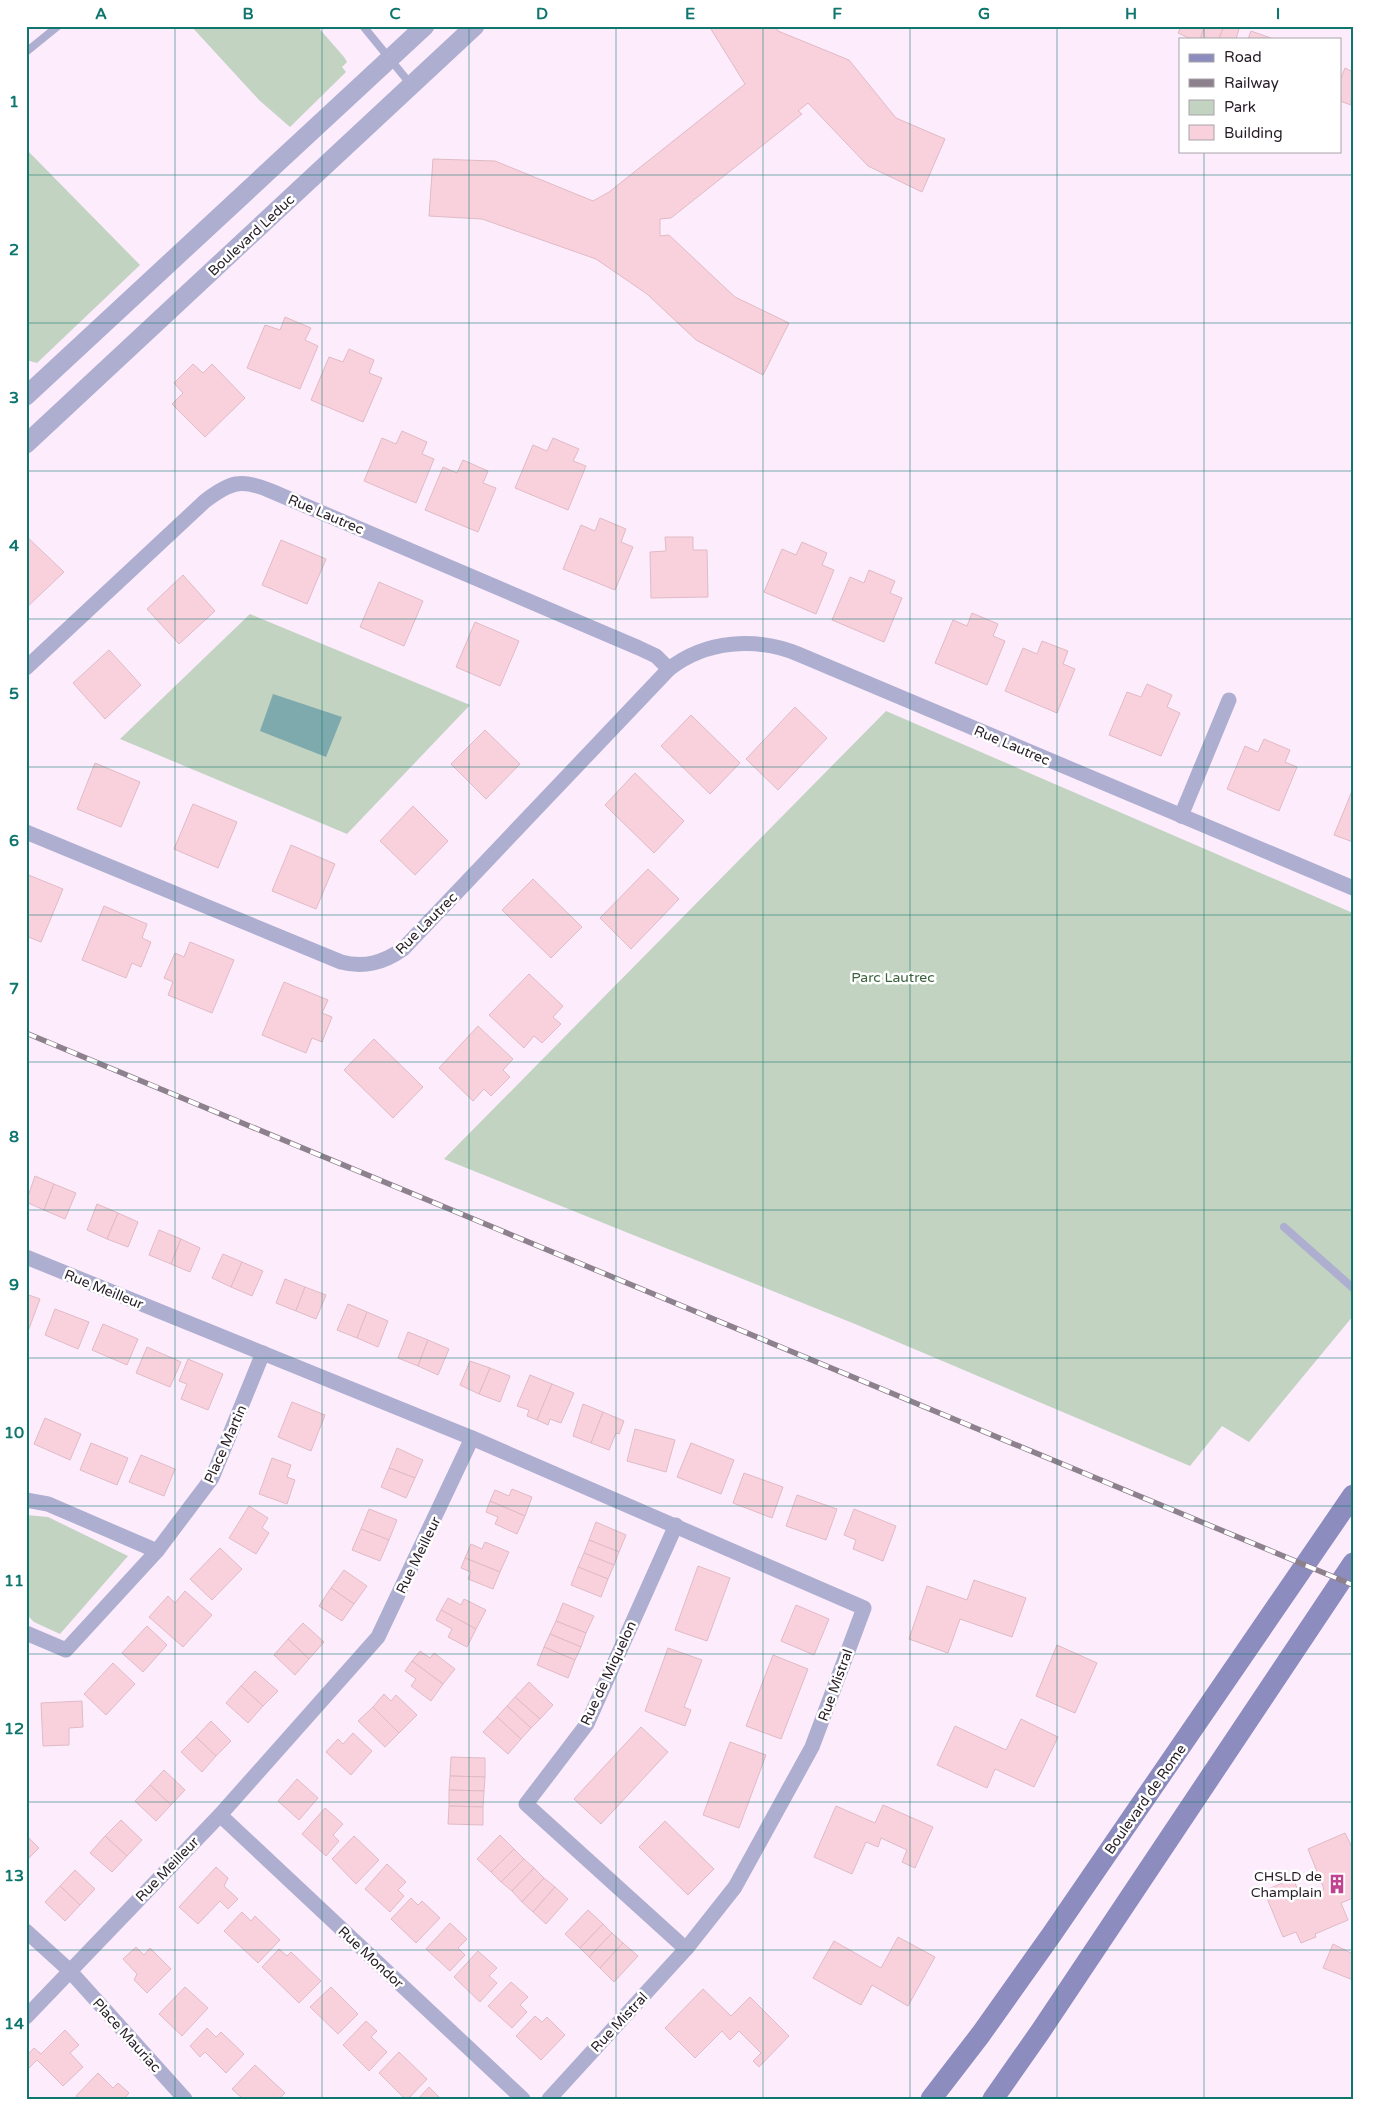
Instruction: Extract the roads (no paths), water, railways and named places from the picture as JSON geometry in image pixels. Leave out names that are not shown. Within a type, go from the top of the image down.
[{"type":"main road","name":"Boulevard de Rome","points":[[931,2099],[981,2034],[1046,1942],[1353,1495]]},
{"type":"main road","points":[[994,2099],[1353,1563]]},
{"type":"street","points":[[26,396],[425,26]]},
{"type":"street","name":"Boulevard Leduc","points":[[28,437],[412,86],[475,26]]},
{"type":"street","name":"Rue Lautrec","points":[[26,668],[206,500],[228,485],[242,483],[271,490],[640,648],[656,656],[669,669]]},
{"type":"street","name":"Rue Lautrec","points":[[26,832],[341,962],[368,965],[384,960],[403,949],[669,669],[689,656],[733,644],[760,643],[779,647],[1353,888]]},
{"type":"street","points":[[1181,816],[1229,700]]},
{"type":"street","name":"Rue Meilleur","points":[[26,1257],[472,1438],[378,1637],[220,1815],[69,1970],[26,2017]]},
{"type":"street","name":"Place Martin","points":[[26,1633],[66,1650],[157,1551],[212,1478],[263,1353]]},
{"type":"street","name":"Rue Mistral","points":[[472,1438],[864,1608],[812,1747],[735,1887],[686,1949],[549,2099]]},
{"type":"street","points":[[26,1500],[48,1504],[157,1551]]},
{"type":"street","name":"Rue de Miquelon","points":[[676,1525],[587,1724],[526,1804],[686,1949]]},
{"type":"street","name":"Rue Mondor","points":[[220,1815],[523,2099]]},
{"type":"street","name":"Place Mauriac","points":[[26,1931],[69,1970],[185,2099]]},
{"type":"lane","points":[[26,52],[58,26]]},
{"type":"lane","points":[[363,26],[412,86]]},
{"type":"lane","points":[[1284,1227],[1353,1288]]},
{"type":"railway","points":[[26,1033],[1353,1585]]},
{"type":"place","name":"CHSLD de Champlain","points":[[1337,1884]]},
{"type":"park label","name":"Parc Lautrec","points":[[893,977]]}]
